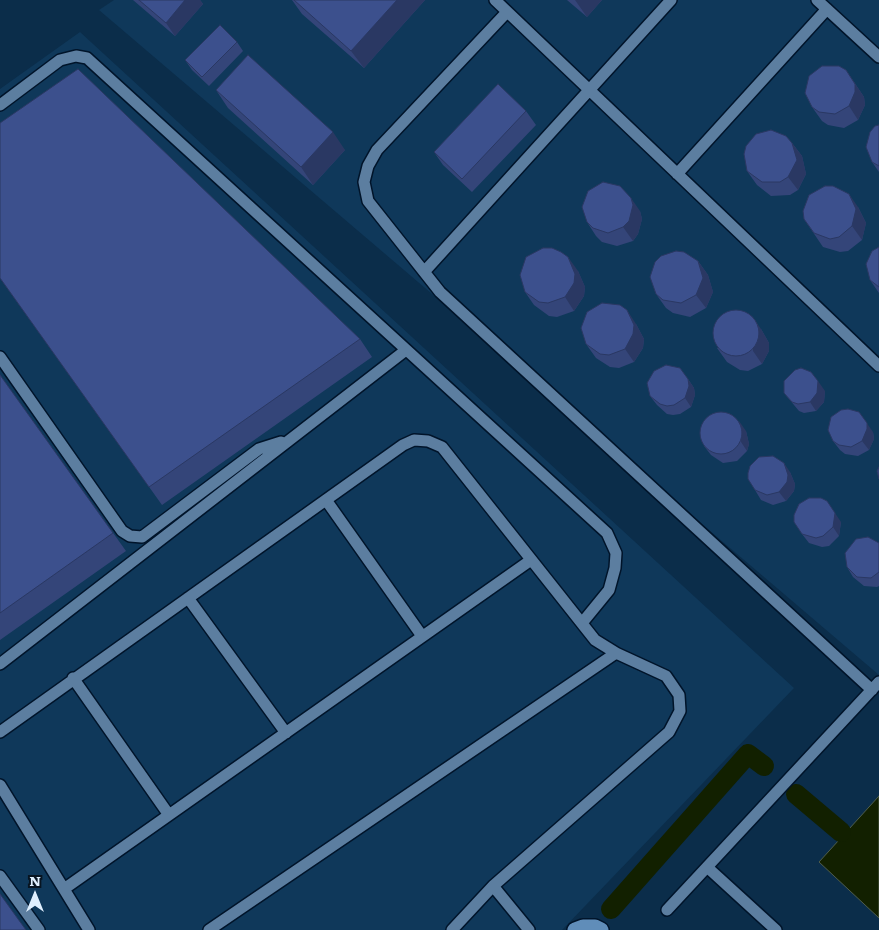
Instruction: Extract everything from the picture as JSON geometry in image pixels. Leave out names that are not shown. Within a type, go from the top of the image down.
[{"type":"street","points":[[575,930],[583,927],[595,927],[601,930]]},
{"type":"lane","points":[[495,0],[879,366]]},
{"type":"lane","points":[[424,272],[671,0]]},
{"type":"lane","points":[[817,0],[879,57]]},
{"type":"lane","points":[[677,174],[827,9]]},
{"type":"lane","points":[[507,12],[377,150],[368,166],[364,182],[368,201],[440,292],[876,686],[667,910]]},
{"type":"lane","points":[[0,105],[60,60],[76,56],[87,58],[607,533],[616,553],[616,568],[609,590],[582,623]]},
{"type":"lane","points":[[0,664],[406,350]]},
{"type":"lane","points":[[0,358],[122,531],[130,536],[142,537],[259,449],[289,439]]},
{"type":"lane","points":[[0,732],[73,678],[403,445],[414,440],[428,440],[442,447],[595,640],[616,653],[666,676],[679,695],[680,711],[668,732],[493,886],[452,930]]},
{"type":"lane","points":[[326,500],[422,636]]},
{"type":"lane","points":[[64,889],[531,560]]},
{"type":"lane","points":[[188,598],[286,733]]},
{"type":"lane","points":[[209,930],[616,653]]},
{"type":"lane","points":[[73,678],[169,815]]},
{"type":"lane","points":[[0,785],[89,930]]},
{"type":"lane","points":[[708,866],[776,930]]},
{"type":"lane","points":[[0,876],[39,930]]},
{"type":"lane","points":[[493,886],[529,930]]},
{"type":"shaded area","points":[[114,0],[879,0],[879,675],[99,10]]},
{"type":"shaded area","points":[[80,32],[794,688],[562,930],[0,930],[0,89]]},
{"type":"shaded area","points":[[879,796],[879,918],[819,862]]},
{"type":"building","points":[[139,0],[185,0],[166,23]]},
{"type":"building","points":[[294,0],[397,0],[351,51]]},
{"type":"building","points":[[220,25],[237,42],[202,77],[185,60]]},
{"type":"building","points":[[248,55],[333,132],[301,167],[216,90]]},
{"type":"building","points":[[822,66],[839,66],[846,70],[855,84],[855,92],[849,106],[835,114],[819,112],[812,107],[805,93],[809,76]]},
{"type":"building","points":[[78,69],[360,339],[149,487],[0,278],[0,123]]},
{"type":"building","points":[[498,84],[526,111],[462,179],[434,152]]},
{"type":"building","points":[[879,125],[879,166],[872,162],[866,147],[870,132],[875,126]]},
{"type":"building","points":[[771,130],[786,136],[792,143],[797,160],[788,177],[780,182],[762,182],[747,171],[744,154],[746,146],[756,134]]},
{"type":"building","points":[[603,182],[620,186],[631,198],[633,205],[629,221],[623,227],[608,233],[593,228],[587,222],[582,207],[588,191]]},
{"type":"building","points":[[825,186],[833,186],[849,194],[856,209],[852,226],[839,237],[830,239],[814,233],[804,219],[803,211],[809,195]]},
{"type":"building","points":[[879,247],[879,287],[870,280],[866,264],[872,251]]},
{"type":"building","points":[[543,248],[552,248],[568,257],[575,274],[574,283],[565,297],[548,303],[539,302],[525,292],[520,275],[526,257]]},
{"type":"building","points":[[676,251],[684,252],[698,261],[703,278],[696,295],[681,303],[663,300],[656,294],[650,277],[655,262],[661,256]]},
{"type":"building","points":[[602,303],[620,305],[627,310],[634,325],[633,334],[625,349],[609,355],[600,354],[586,344],[581,328],[587,312]]},
{"type":"building","points":[[731,310],[741,310],[755,320],[759,333],[755,346],[749,352],[741,356],[731,356],[717,346],[713,338],[713,328],[723,314]]},
{"type":"building","points":[[666,365],[680,368],[688,379],[689,386],[685,398],[674,405],[667,406],[660,404],[650,396],[647,383],[654,371]]},
{"type":"building","points":[[801,368],[811,372],[818,381],[817,393],[810,402],[798,404],[792,402],[784,393],[784,381],[795,370]]},
{"type":"building","points":[[0,375],[113,533],[0,613]]},
{"type":"building","points":[[848,409],[859,412],[867,423],[867,429],[862,441],[851,447],[839,445],[833,441],[828,430],[831,417],[841,410]]},
{"type":"building","points":[[721,412],[736,418],[742,433],[736,448],[721,454],[706,448],[700,433],[706,418]]},
{"type":"building","points":[[773,456],[784,463],[788,475],[787,482],[779,492],[767,495],[755,490],[748,479],[748,473],[750,466],[759,457]]},
{"type":"building","points":[[809,498],[821,498],[827,501],[835,513],[833,527],[823,536],[816,538],[802,534],[794,522],[794,515],[799,504]]},
{"type":"building","points":[[868,537],[879,543],[879,572],[871,578],[857,577],[847,567],[845,553],[856,539]]},
{"type":"building","points":[[0,894],[26,930],[0,930]]},
{"type":"waterway","points":[[611,909],[748,754],[764,766]]},
{"type":"waterway","points":[[796,794],[841,832]]}]
